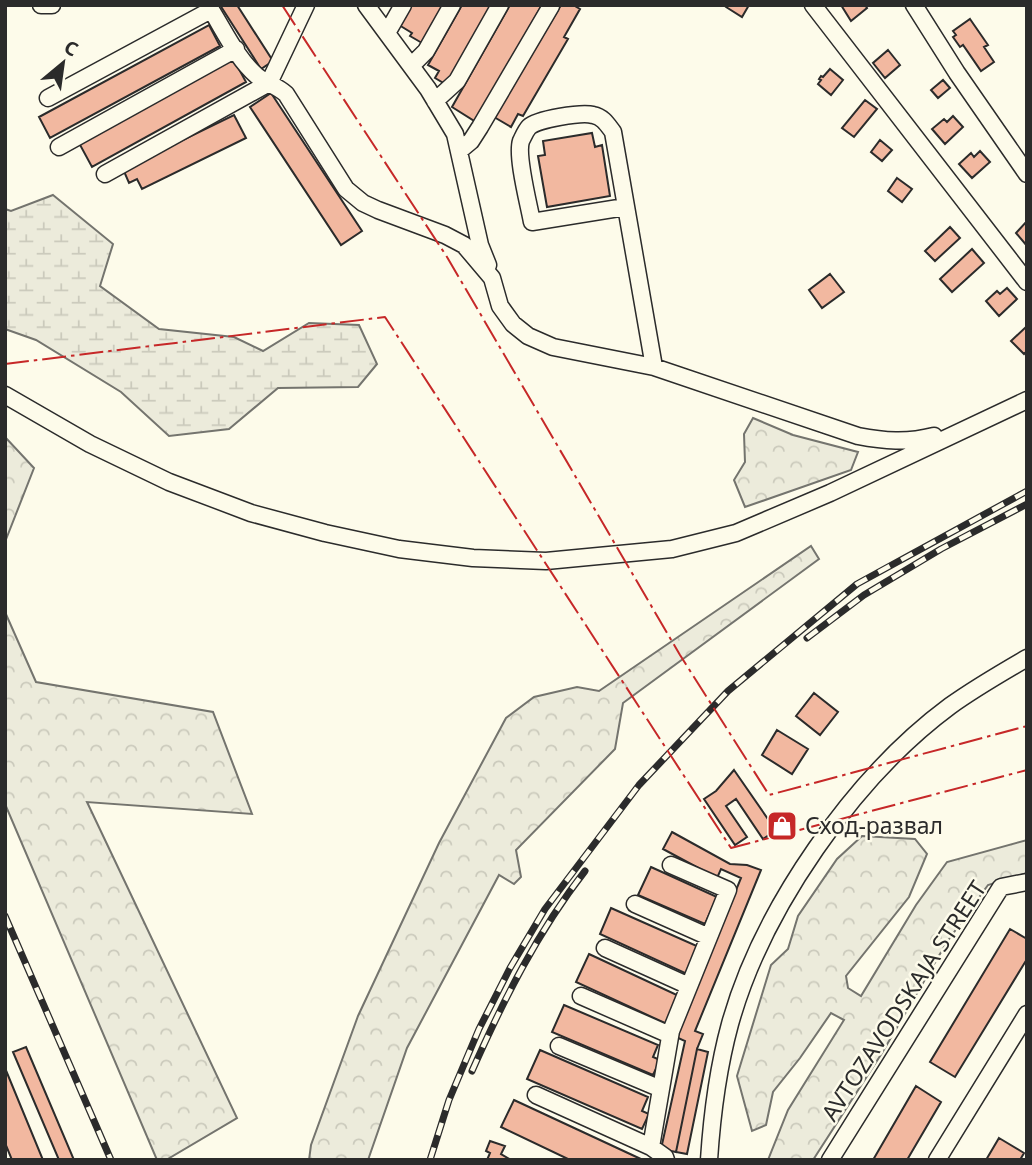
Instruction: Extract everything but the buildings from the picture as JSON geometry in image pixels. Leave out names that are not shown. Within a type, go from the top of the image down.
[{"type":"street","points":[[41,5],[52,5]]},
{"type":"street","points":[[105,174],[269,83],[306,5]]},
{"type":"street","points":[[355,5],[368,8],[411,66],[455,134],[480,245],[500,306],[513,324],[528,336],[553,347],[654,367],[867,438],[886,442],[918,440],[963,429]]},
{"type":"street","points":[[387,33],[403,5]]},
{"type":"street","points":[[411,66],[426,51],[452,5]]},
{"type":"street","points":[[435,101],[457,81],[500,5]]},
{"type":"street","points":[[813,5],[1027,282]]},
{"type":"street","points":[[914,5],[1027,174]]},
{"type":"street","points":[[459,151],[481,127],[551,6]]},
{"type":"street","points":[[48,98],[209,8],[248,67],[259,78],[286,94],[346,189],[379,210],[464,245],[492,278]]},
{"type":"street","points":[[59,147],[236,49]]},
{"type":"street","points":[[625,206],[532,222],[520,155],[520,143],[528,127],[537,122],[583,114],[604,120],[613,132],[654,367]]},
{"type":"street","points":[[5,395],[90,444],[169,482],[251,513],[400,549],[473,558],[546,561],[672,549],[736,533],[830,493],[1027,400]]},
{"type":"street","points":[[709,1160],[719,1069],[731,1022],[747,976],[793,885],[866,784],[904,746],[949,706],[1027,658]]},
{"type":"street","points":[[650,1147],[670,1035],[728,890],[671,865]]},
{"type":"street","name":"AVTOZAVODSKAJA STREET","points":[[830,1160],[1001,887],[1027,882]]},
{"type":"street","points":[[635,904],[709,937]]},
{"type":"street","points":[[605,948],[689,986]]},
{"type":"street","points":[[581,996],[670,1035]]},
{"type":"street","points":[[937,1160],[1027,1014]]},
{"type":"street","points":[[559,1046],[660,1089]]},
{"type":"street","points":[[536,1095],[650,1147],[666,1160]]},
{"type":"green space","points":[[53,195],[113,244],[100,286],[159,329],[234,337],[263,351],[309,323],[359,325],[377,364],[358,387],[278,388],[229,429],[169,436],[121,392],[36,340],[5,329],[5,209],[11,211]]},
{"type":"green space","points":[[753,418],[793,435],[858,452],[851,470],[745,507],[734,480],[745,462],[744,434]]},
{"type":"green space","points":[[5,437],[34,468],[5,542]]},
{"type":"green space","points":[[811,546],[819,559],[623,703],[615,749],[516,850],[521,877],[514,884],[499,875],[407,1048],[368,1160],[309,1160],[311,1145],[358,1016],[439,843],[506,718],[534,697],[577,687],[599,691]]},
{"type":"green space","points":[[5,612],[36,682],[213,712],[252,814],[87,802],[237,1118],[166,1160],[157,1160],[5,804]]},
{"type":"green space","points":[[862,836],[915,839],[927,854],[909,897],[846,976],[848,988],[861,996],[916,905],[947,862],[1027,840],[1027,873],[988,885],[947,942],[882,1053],[813,1160],[768,1160],[788,1110],[844,1020],[831,1013],[773,1092],[766,1125],[752,1131],[737,1076],[771,965],[788,949],[798,916],[837,859]]},
{"type":"railway","points":[[430,1160],[449,1100],[479,1029],[510,968],[545,909],[639,785],[728,691],[857,584],[1027,491]]},
{"type":"railway","points":[[807,638],[864,595],[941,549],[1027,504]]},
{"type":"railway","points":[[472,1071],[522,967],[585,871]]},
{"type":"railway","points":[[5,916],[111,1160]]},
{"type":"power","points":[[282,5],[447,257],[680,655],[769,795],[1027,726]]},
{"type":"power","points":[[5,364],[385,317],[731,848],[1027,770]]},
{"type":"place","name":"Сход-развал","points":[[782,826]]}]
